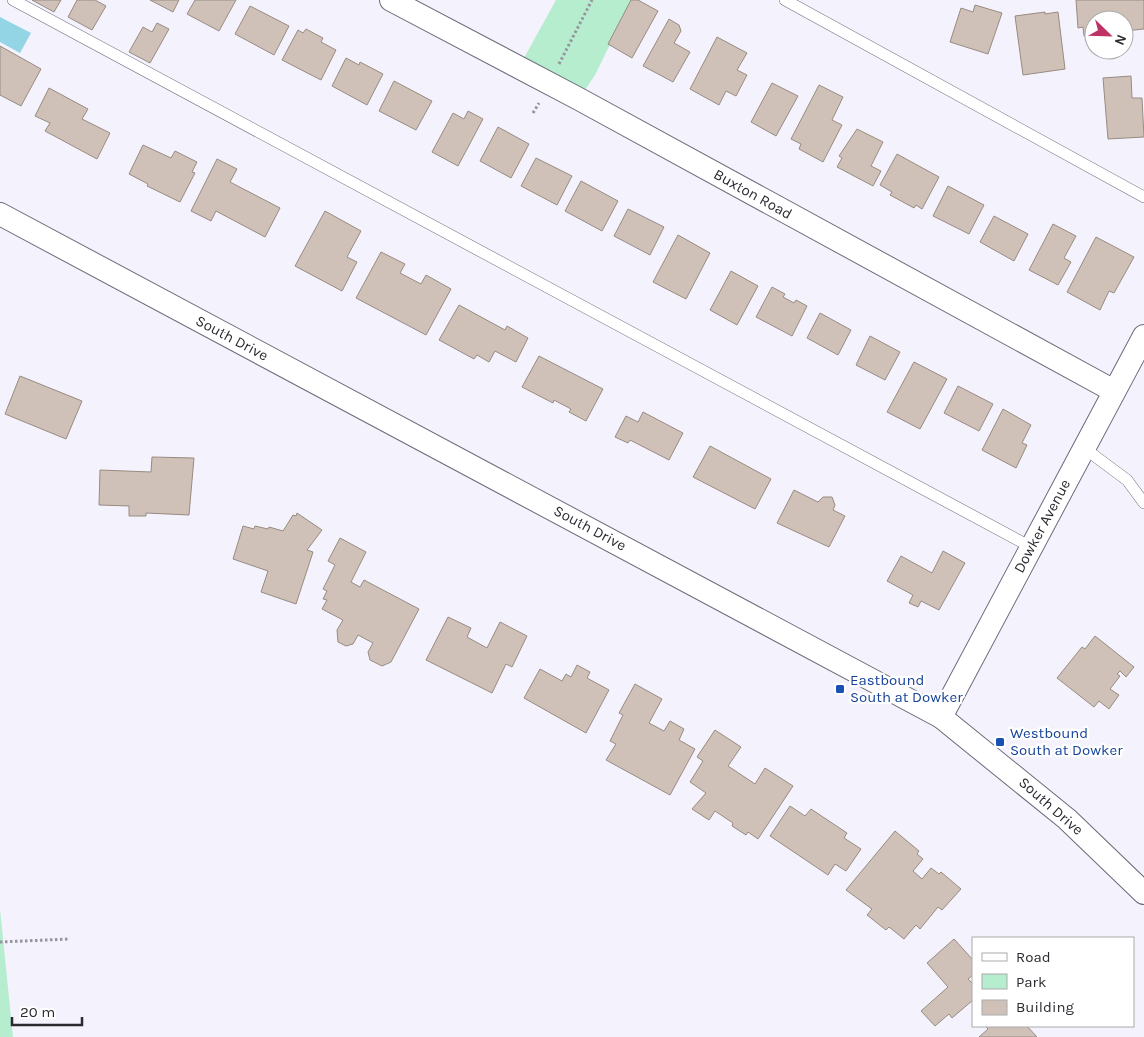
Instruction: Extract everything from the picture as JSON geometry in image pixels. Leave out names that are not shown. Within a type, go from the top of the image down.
[{"type":"street","name":"Buxton Road","points":[[391,0],[1114,390]]},
{"type":"street","name":"South Drive","points":[[0,214],[941,717],[1067,819],[1144,893]]},
{"type":"street","name":"Dowker Avenue","points":[[941,717],[1144,336]]},
{"type":"lane","points":[[14,0],[1031,547]]},
{"type":"lane","points":[[785,0],[1144,197]]},
{"type":"lane","points":[[1084,448],[1127,480],[1144,503]]},
{"type":"path","points":[[533,113],[592,0]]},
{"type":"path","points":[[0,942],[70,939]]},
{"type":"green space","points":[[556,0],[632,0],[595,75],[579,99],[519,67]]},
{"type":"green space","points":[[0,909],[13,1037],[0,1037]]},
{"type":"water","points":[[0,17],[31,33],[20,53],[0,42]]},
{"type":"building","points":[[32,0],[61,0],[54,12]]},
{"type":"building","points":[[77,0],[95,0],[106,6],[92,30],[68,17]]},
{"type":"building","points":[[150,0],[179,0],[173,12]]},
{"type":"building","points":[[195,0],[236,0],[219,31],[187,14]]},
{"type":"building","points":[[631,0],[638,0],[658,11],[632,58],[608,44]]},
{"type":"building","points":[[1076,0],[1144,0],[1144,29],[1134,30],[1134,10],[1084,10],[1084,36],[1083,27],[1078,28]]},
{"type":"building","points":[[975,5],[1002,13],[988,54],[950,42],[961,8],[973,12]]},
{"type":"building","points":[[250,6],[289,26],[274,55],[235,34]]},
{"type":"building","points":[[1045,12],[1045,14],[1058,12],[1065,69],[1023,75],[1015,16]]},
{"type":"building","points":[[669,19],[679,25],[681,31],[674,43],[690,52],[673,82],[643,66]]},
{"type":"building","points":[[157,23],[169,29],[150,63],[129,52],[143,27],[152,32]]},
{"type":"building","points":[[306,29],[323,38],[321,42],[336,50],[321,80],[282,60],[298,30],[303,33]]},
{"type":"building","points":[[717,37],[747,53],[737,70],[747,75],[736,96],[726,91],[719,105],[690,89]]},
{"type":"building","points":[[0,46],[41,69],[21,106],[0,95]]},
{"type":"building","points":[[346,58],[359,65],[360,62],[383,74],[367,105],[332,86]]},
{"type":"building","points":[[1131,76],[1132,98],[1142,98],[1144,137],[1108,139],[1103,78]]},
{"type":"building","points":[[394,81],[432,101],[416,130],[379,111]]},
{"type":"building","points":[[772,83],[798,96],[776,136],[751,122]]},
{"type":"building","points":[[819,85],[843,97],[832,120],[842,125],[823,162],[799,149],[801,144],[791,139]]},
{"type":"building","points":[[49,88],[88,109],[82,119],[110,133],[97,159],[45,131],[50,123],[35,116]]},
{"type":"building","points":[[468,111],[483,119],[458,166],[432,152],[453,113],[464,119]]},
{"type":"building","points":[[498,127],[529,144],[511,178],[480,161]]},
{"type":"building","points":[[857,129],[883,142],[871,166],[881,171],[873,186],[837,167],[842,158],[839,156]]},
{"type":"building","points":[[143,145],[171,158],[175,151],[197,162],[192,172],[195,173],[180,202],[147,186],[148,184],[129,174]]},
{"type":"building","points":[[897,154],[939,177],[922,209],[916,205],[914,208],[890,195],[892,192],[880,185]]},
{"type":"building","points":[[536,158],[572,176],[557,205],[521,186]]},
{"type":"building","points":[[217,159],[237,169],[230,182],[280,208],[265,237],[216,211],[211,221],[191,211]]},
{"type":"building","points":[[581,181],[618,201],[602,231],[565,211]]},
{"type":"building","points":[[948,186],[984,205],[969,234],[933,216]]},
{"type":"building","points":[[628,209],[664,227],[650,255],[614,236]]},
{"type":"building","points":[[325,211],[361,231],[347,257],[357,262],[342,291],[295,266]]},
{"type":"building","points":[[994,216],[1028,234],[1014,261],[980,242]]},
{"type":"building","points":[[1053,224],[1076,236],[1064,258],[1071,262],[1058,285],[1029,270]]},
{"type":"building","points":[[678,235],[710,253],[686,299],[653,282]]},
{"type":"building","points":[[1096,237],[1134,257],[1114,293],[1109,291],[1100,310],[1067,292]]},
{"type":"building","points":[[381,252],[405,264],[400,273],[421,284],[426,275],[451,289],[426,335],[356,298]]},
{"type":"building","points":[[731,271],[758,286],[737,325],[710,310]]},
{"type":"building","points":[[772,287],[785,294],[783,297],[794,303],[796,300],[807,306],[792,336],[756,317]]},
{"type":"building","points":[[459,305],[505,330],[507,326],[528,338],[516,362],[495,351],[489,362],[477,355],[474,359],[439,340]]},
{"type":"building","points":[[820,313],[851,330],[838,355],[807,338]]},
{"type":"building","points":[[870,336],[900,352],[885,380],[856,365]]},
{"type":"building","points":[[539,356],[603,389],[586,421],[569,412],[571,409],[554,400],[553,403],[522,387]]},
{"type":"building","points":[[914,362],[947,379],[920,429],[887,412]]},
{"type":"building","points":[[20,376],[82,401],[66,439],[5,414]]},
{"type":"building","points":[[958,386],[993,404],[979,431],[944,413]]},
{"type":"building","points":[[1003,409],[1031,425],[1022,443],[1027,445],[1016,468],[982,450]]},
{"type":"building","points":[[643,412],[683,433],[669,460],[630,440],[628,443],[615,437],[626,416],[638,422]]},
{"type":"building","points":[[710,446],[771,479],[755,509],[693,477]]},
{"type":"building","points":[[152,457],[194,458],[189,515],[146,513],[146,516],[129,516],[129,506],[99,505],[100,470],[151,472]]},
{"type":"building","points":[[794,490],[818,502],[823,497],[832,497],[835,505],[833,510],[845,516],[829,547],[777,523]]},
{"type":"building","points":[[297,513],[322,530],[307,550],[313,552],[296,604],[261,592],[268,571],[233,559],[243,526],[254,529],[255,526],[268,529],[269,527],[283,531],[293,515],[296,516]]},
{"type":"building","points":[[340,538],[366,552],[351,582],[360,587],[364,580],[419,609],[391,662],[382,666],[370,660],[368,652],[373,643],[358,635],[353,644],[346,646],[338,642],[337,630],[343,620],[322,609],[327,600],[323,599],[327,591],[323,589],[335,565],[328,561]]},
{"type":"building","points":[[943,551],[965,563],[939,610],[921,601],[918,607],[909,603],[913,595],[887,581],[901,556],[932,573]]},
{"type":"building","points":[[448,617],[471,628],[467,637],[487,648],[500,622],[527,636],[512,667],[506,664],[492,693],[426,660]]},
{"type":"building","points":[[1095,636],[1134,667],[1126,677],[1120,671],[1117,674],[1120,676],[1110,689],[1119,695],[1109,709],[1099,701],[1094,707],[1057,678],[1082,647],[1085,649]]},
{"type":"building","points":[[577,665],[590,672],[587,678],[609,690],[586,733],[524,698],[540,669],[562,681],[566,674],[571,677]]},
{"type":"building","points":[[635,684],[662,699],[649,723],[664,731],[670,721],[684,729],[679,740],[695,749],[670,795],[606,760],[616,744],[610,741],[623,715],[619,713]]},
{"type":"building","points":[[715,730],[741,747],[728,766],[755,784],[765,768],[793,786],[758,839],[748,832],[746,835],[732,826],[733,823],[715,811],[709,820],[692,809],[706,793],[690,782],[703,761],[697,757]]},
{"type":"building","points":[[790,806],[805,816],[811,809],[847,833],[844,838],[861,849],[846,871],[835,864],[828,875],[770,836]]},
{"type":"building","points":[[895,831],[919,851],[917,854],[923,859],[913,871],[922,879],[931,868],[939,874],[941,872],[961,889],[942,910],[938,907],[920,929],[916,925],[904,939],[889,927],[886,930],[867,915],[872,909],[846,890]]},
{"type":"building","points":[[954,939],[972,959],[972,976],[968,979],[972,983],[972,1001],[952,1018],[949,1014],[935,1026],[921,1011],[948,987],[927,963]]},
{"type":"building","points":[[986,1027],[1028,1027],[1037,1037],[979,1037],[988,1029]]},
{"type":"place","name":"Eastbound South at Dowker","points":[[840,689]]},
{"type":"place","name":"Westbound South at Dowker","points":[[1000,742]]}]
